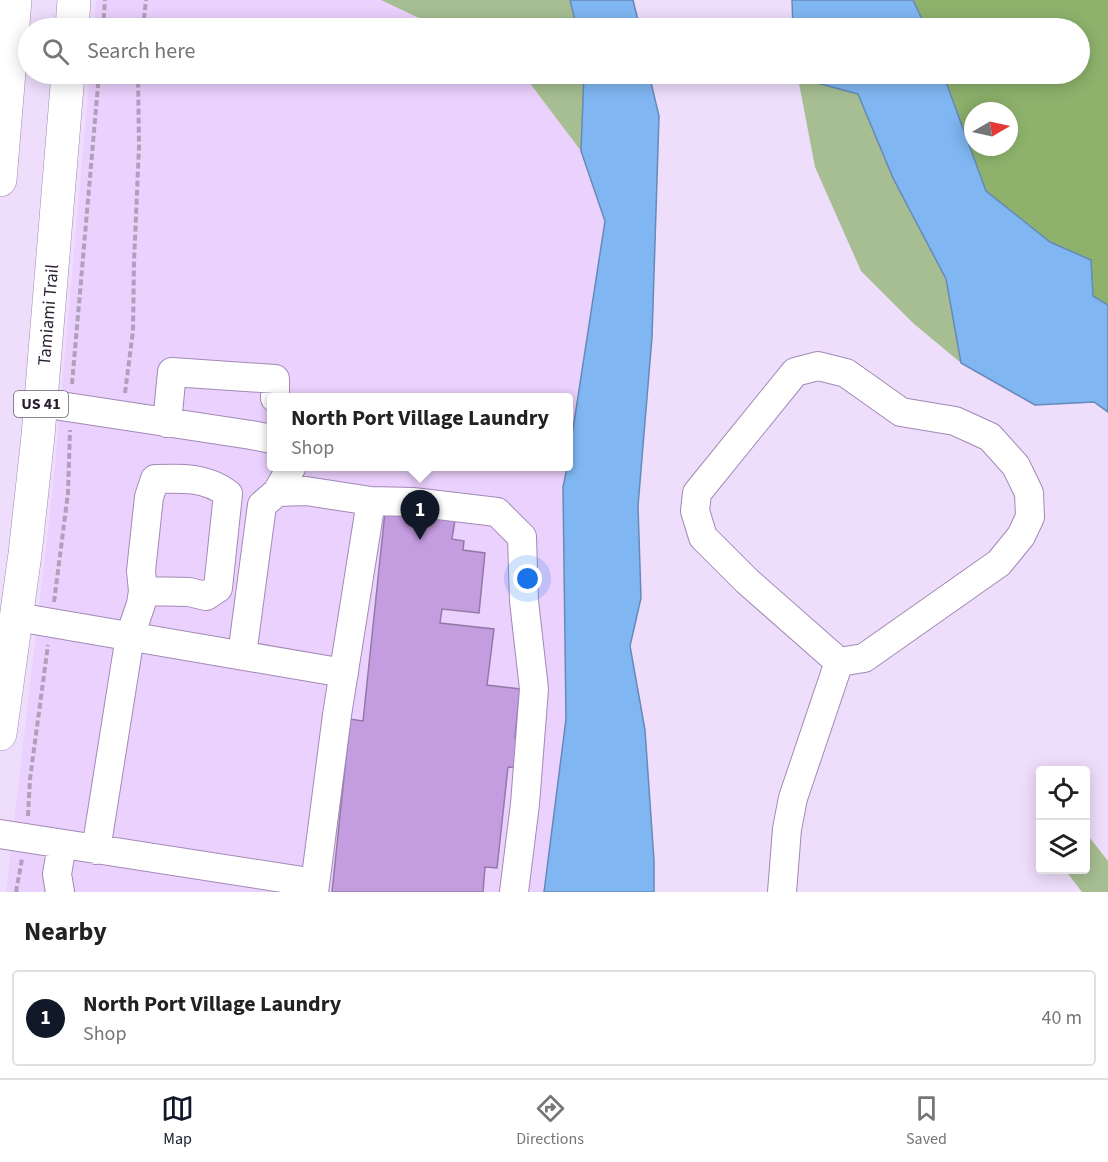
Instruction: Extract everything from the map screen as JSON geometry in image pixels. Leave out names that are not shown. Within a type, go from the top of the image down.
[{"type":"main road","points":[[0,180],[15,0]]},
{"type":"main road","points":[[73,18],[74,0]]},
{"type":"main road","name":"Tamiami Trail","points":[[0,734],[17,617],[56,405],[68,84]]},
{"type":"lane","points":[[818,366],[846,373],[901,412],[955,421],[990,437],[1016,466],[1029,493],[1030,517],[1021,536],[999,563],[864,658],[839,662],[747,581],[703,537],[695,511],[697,493],[795,372],[818,366]]},
{"type":"lane","points":[[167,423],[172,372],[275,379],[275,393]]},
{"type":"lane","points":[[56,405],[267,438]]},
{"type":"lane","points":[[242,655],[262,505],[277,492],[289,471]]},
{"type":"lane","points":[[96,850],[130,636],[143,591],[141,571],[148,497],[155,479],[190,478],[218,485],[228,494]]},
{"type":"lane","points":[[228,494],[239,487],[277,492],[306,491],[371,501],[413,502],[497,512],[522,537],[524,601],[534,689],[525,804],[514,892]]},
{"type":"lane","points":[[143,591],[189,592],[206,596],[218,588],[228,494]]},
{"type":"lane","points":[[13,836],[96,850],[204,879],[314,888],[371,501]]},
{"type":"lane","points":[[17,617],[344,673]]},
{"type":"lane","points":[[782,892],[787,829],[793,798],[839,662]]},
{"type":"lane","points":[[60,892],[57,874],[62,845]]},
{"type":"path","points":[[104,18],[105,0]]},
{"type":"path","points":[[143,18],[146,0]]},
{"type":"path","points":[[16,892],[13,836],[30,779],[68,493],[56,405],[98,84]]},
{"type":"path","points":[[122,416],[133,332],[139,146],[138,84]]},
{"type":"shaded area","points":[[96,0],[381,0],[419,18],[95,18]]},
{"type":"shaded area","points":[[89,84],[531,84],[581,151],[605,221],[573,429],[573,393],[267,393],[267,471],[566,471],[563,487],[566,719],[544,892],[6,892],[53,487]]},
{"type":"green space","points":[[381,0],[570,0],[574,18],[419,18]]},
{"type":"green space","points":[[913,0],[1108,0],[1108,305],[1093,296],[1091,260],[1050,242],[986,191],[973,156],[1018,156],[1018,102],[964,102],[964,131],[947,84],[1090,84],[1090,18],[921,18]]},
{"type":"green space","points":[[531,84],[584,84],[581,151]]},
{"type":"green space","points":[[799,84],[820,84],[858,94],[893,178],[946,279],[961,363],[913,323],[861,271],[815,167]]},
{"type":"green space","points":[[1090,838],[1108,861],[1108,892],[1082,892],[1068,874],[1090,874]]},
{"type":"water","points":[[570,0],[633,0],[638,18],[574,18]]},
{"type":"water","points":[[792,0],[913,0],[921,18],[793,18]]},
{"type":"water","points":[[584,84],[651,84],[659,116],[652,337],[638,506],[641,598],[630,646],[645,730],[654,892],[544,892],[566,719],[563,487],[566,471],[573,471],[573,429],[605,221],[581,151]]},
{"type":"water","points":[[820,84],[947,84],[964,131],[964,156],[973,156],[986,191],[1050,242],[1091,260],[1093,296],[1108,305],[1108,412],[1094,402],[1035,405],[961,363],[946,279],[893,178],[858,94]]},
{"type":"building","points":[[385,512],[455,520],[452,539],[464,541],[463,550],[485,553],[479,613],[442,609],[440,623],[494,629],[487,685],[520,689],[515,738],[521,739],[518,768],[508,767],[497,868],[485,867],[483,892],[332,892],[350,719],[363,721]]},
{"type":"place","name":"North Port Village Laundry","points":[[420,540]]}]
